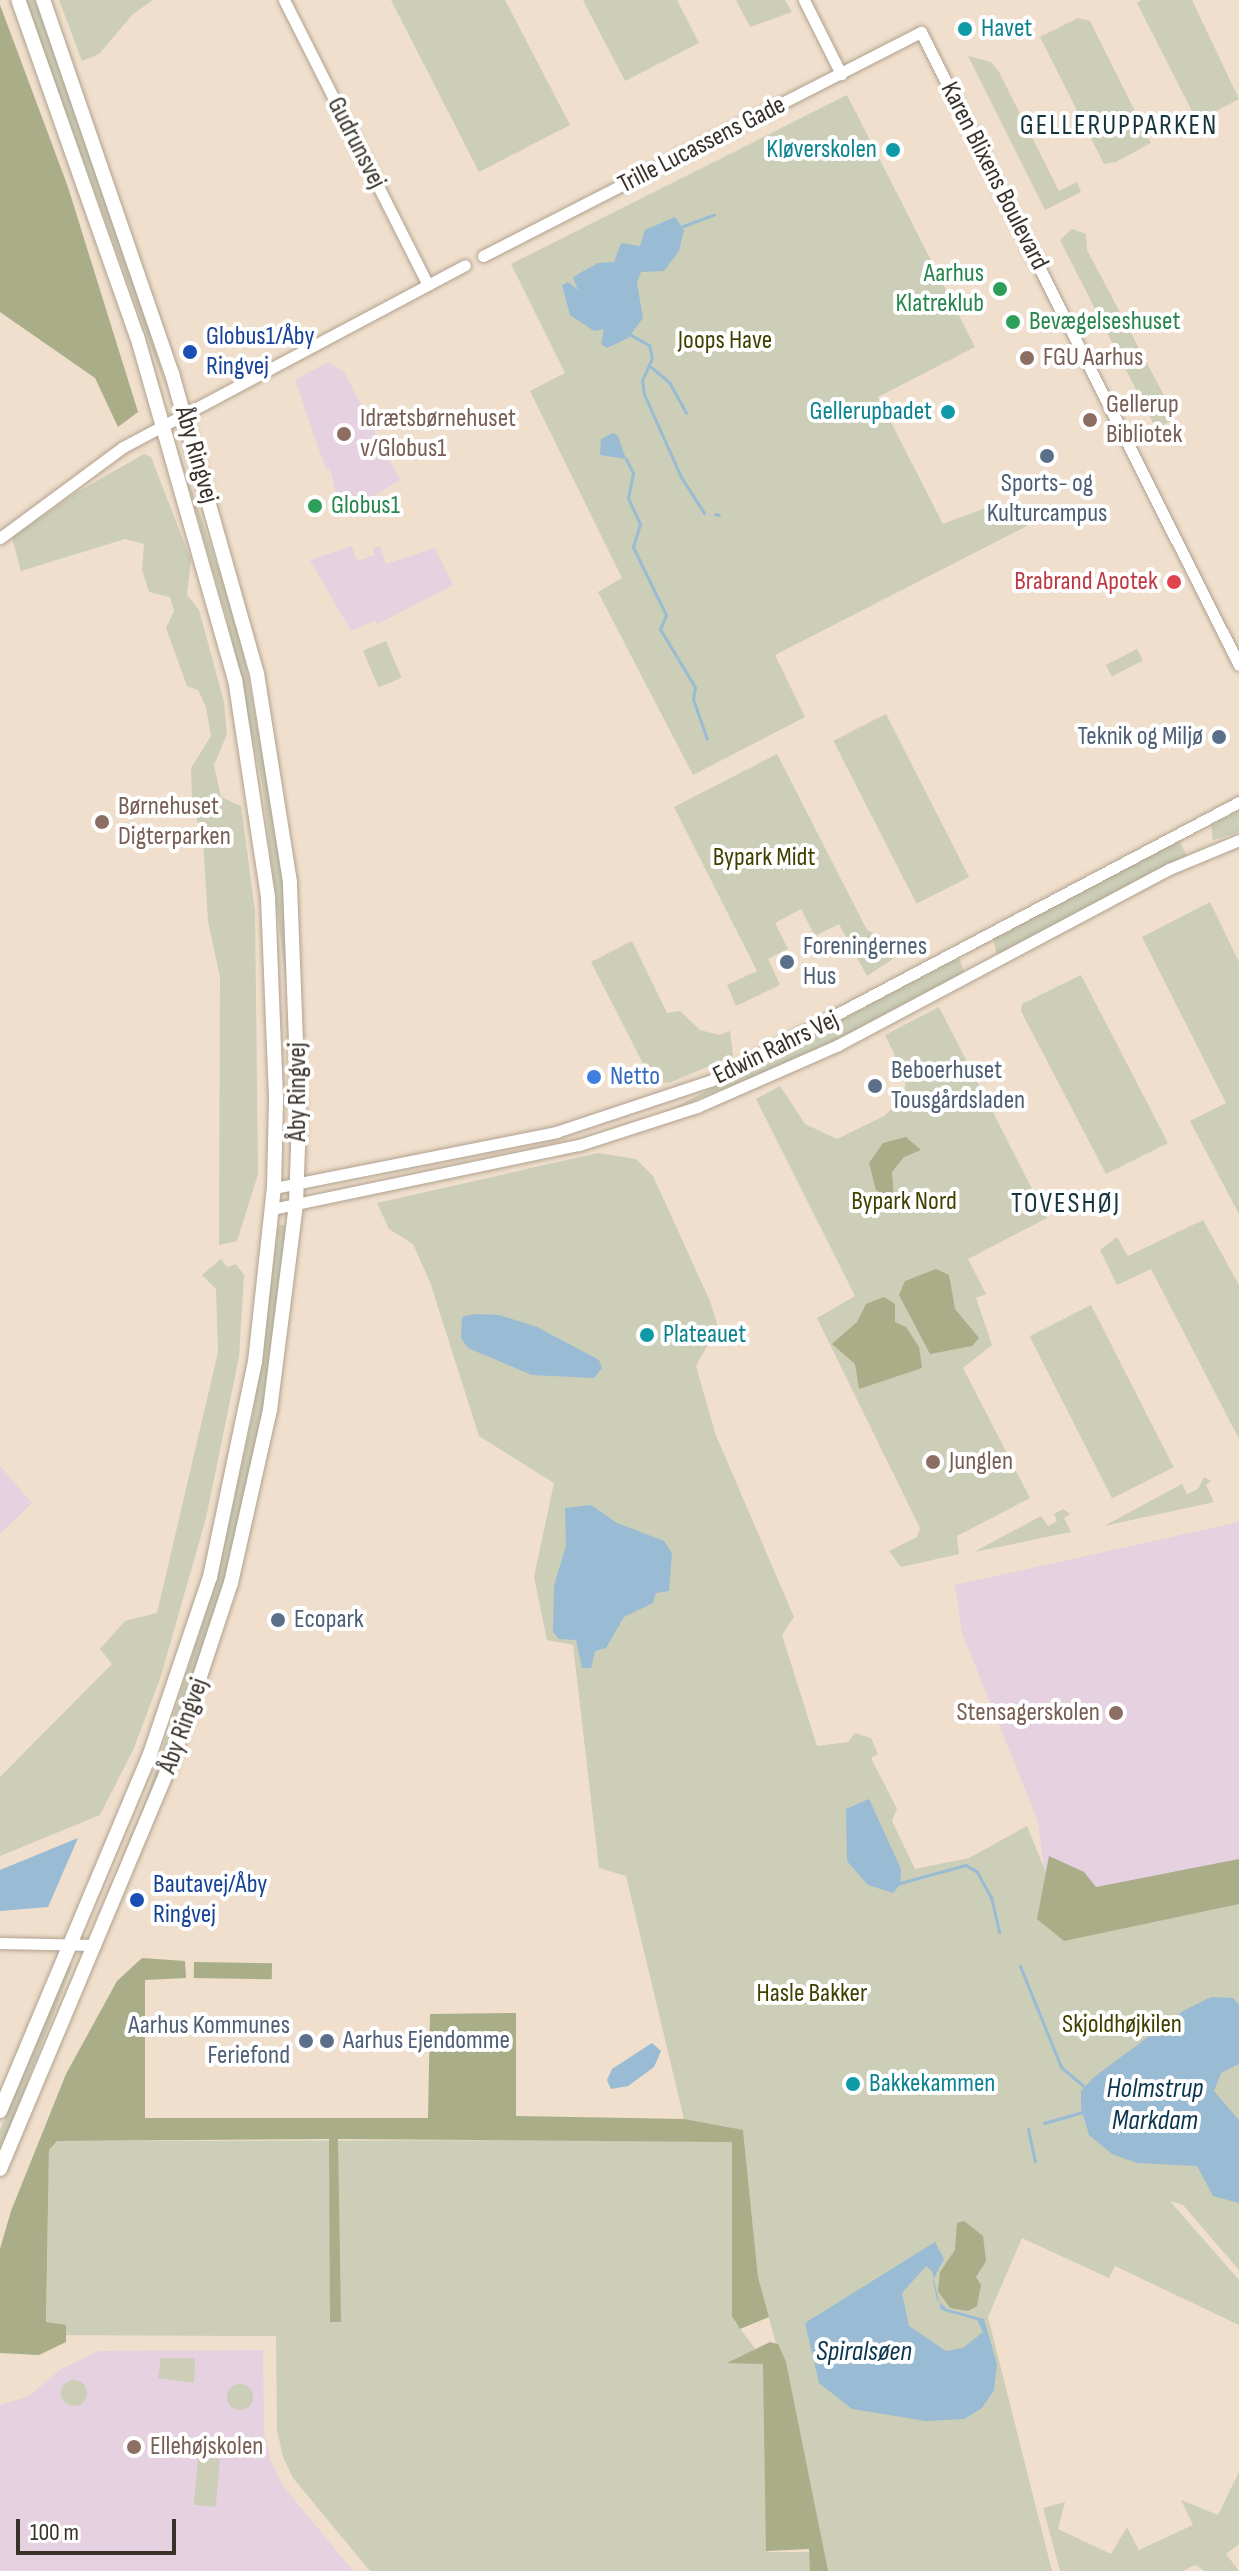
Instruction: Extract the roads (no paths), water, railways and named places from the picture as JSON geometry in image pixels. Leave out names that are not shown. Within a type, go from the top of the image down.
[{"type":"main road","name":"Åby Ringvej","points":[[0,2111],[166,1712],[210,1577],[255,1362],[274,1188],[275,1000],[255,785],[222,624],[164,424],[18,0]]},
{"type":"main road","name":"Åby Ringvej","points":[[0,2169],[174,1755],[231,1583],[270,1410],[297,1184],[295,953],[279,794],[254,660],[185,416],[43,0]]},
{"type":"street","name":"Gudrunsvej","points":[[284,0],[428,285]]},
{"type":"street","points":[[804,0],[841,74]]},
{"type":"street","name":"Trille Lucassens Gade","points":[[483,256],[921,32]]},
{"type":"street","name":"Karen Blixens Boulevard","points":[[921,32],[1239,665]]},
{"type":"street","points":[[0,538],[92,469],[164,424],[185,416],[465,265]]},
{"type":"street","name":"Edwin Rahrs Vej","points":[[274,1188],[556,1132],[712,1080],[827,1024],[1239,802]]},
{"type":"street","name":"Edwin Rahrs Vej","points":[[272,1209],[579,1145],[697,1107],[838,1045],[1169,869],[1239,840]]},
{"type":"street","points":[[0,1943],[95,1945]]},
{"type":"water","points":[[675,217],[684,230],[679,251],[664,271],[641,272],[637,283],[643,318],[628,338],[607,348],[601,344],[604,329],[594,331],[570,315],[562,285],[568,282],[578,290],[573,278],[578,274],[598,263],[614,262],[621,243],[640,246],[645,230]]},
{"type":"water","points":[[613,433],[618,436],[626,459],[600,455],[601,439]]},
{"type":"water","points":[[499,1315],[537,1327],[599,1360],[602,1368],[594,1378],[532,1375],[468,1348],[461,1338],[462,1317]]},
{"type":"water","points":[[591,1505],[617,1523],[664,1541],[672,1553],[669,1591],[656,1593],[653,1603],[624,1617],[606,1648],[595,1651],[591,1668],[582,1668],[576,1640],[559,1639],[553,1632],[554,1585],[566,1546],[565,1508]]},
{"type":"water","points":[[869,1799],[901,1869],[900,1885],[893,1893],[868,1885],[847,1861],[846,1809]]},
{"type":"water","points":[[78,1838],[48,1907],[0,1911],[0,1870]]},
{"type":"water","name":"Holmstrup Markdam","points":[[1211,1997],[1233,1998],[1239,2005],[1239,2064],[1221,2073],[1214,2091],[1239,2120],[1239,2203],[1213,2196],[1197,2166],[1137,2163],[1112,2154],[1089,2135],[1081,2108],[1081,2091],[1094,2077],[1183,2011]]},
{"type":"water","points":[[652,2043],[661,2051],[654,2067],[628,2086],[611,2089],[607,2080],[612,2069]]},
{"type":"water","name":"Spiralsøen","points":[[935,2242],[944,2259],[934,2279],[932,2271],[926,2266],[902,2293],[909,2326],[946,2351],[963,2348],[983,2332],[977,2320],[941,2310],[939,2302],[947,2309],[984,2319],[997,2364],[994,2390],[982,2408],[964,2419],[926,2421],[852,2409],[819,2383],[805,2323]]},
{"type":"waterway","points":[[683,226],[714,215]]},
{"type":"waterway","points":[[629,334],[649,345],[652,358],[642,380],[644,394],[681,477],[704,513]]},
{"type":"waterway","points":[[651,367],[669,382],[686,413]]},
{"type":"waterway","points":[[626,459],[633,473],[628,498],[640,524],[633,547],[666,615],[660,629],[695,687],[693,699],[707,739]]},
{"type":"waterway","points":[[715,514],[719,515]]},
{"type":"waterway","points":[[900,1883],[966,1865],[977,1872],[991,1897],[999,1932]]},
{"type":"waterway","points":[[1020,1966],[1061,2067],[1084,2086]]},
{"type":"waterway","points":[[1044,2123],[1082,2112]]},
{"type":"waterway","points":[[1028,2129],[1035,2161]]},
{"type":"place","name":"Havet","points":[[965,29]]},
{"type":"place","name":"Kløverskolen","points":[[893,150]]},
{"type":"place","name":"Aarhus Klatreklub","points":[[1000,289]]},
{"type":"place","name":"Bevægelseshuset","points":[[1013,322]]},
{"type":"place","name":"Globus1/Åby Ringvej","points":[[190,352]]},
{"type":"place","name":"FGU Aarhus","points":[[1027,358]]},
{"type":"place","name":"Gellerupbadet","points":[[948,412]]},
{"type":"place","name":"Gellerup Bibliotek","points":[[1090,420]]},
{"type":"place","name":"Idrætsbørnehuset v/Globus1","points":[[344,434]]},
{"type":"place","name":"Sports- og Kulturcampus","points":[[1047,456]]},
{"type":"place","name":"Globus1","points":[[315,506]]},
{"type":"place","name":"Brabrand Apotek","points":[[1174,582]]},
{"type":"place","name":"Teknik og Miljø","points":[[1219,737]]},
{"type":"place","name":"Børnehuset Digterparken","points":[[102,822]]},
{"type":"place","name":"Foreningernes Hus","points":[[787,962]]},
{"type":"place","name":"Netto","points":[[594,1077]]},
{"type":"place","name":"Beboerhuset Tousgårdsladen","points":[[875,1086]]},
{"type":"place","name":"Plateauet","points":[[647,1335]]},
{"type":"place","name":"Junglen","points":[[933,1462]]},
{"type":"place","name":"Ecopark","points":[[278,1620]]},
{"type":"place","name":"Stensagerskolen","points":[[1116,1713]]},
{"type":"place","name":"Bautavej/Åby Ringvej","points":[[137,1900]]},
{"type":"place","name":"Aarhus Kommunes Feriefond","points":[[306,2041]]},
{"type":"place","name":"Aarhus Ejendomme","points":[[327,2041]]},
{"type":"place","name":"Bakkekammen","points":[[853,2084]]},
{"type":"place","name":"Ellehøjskolen","points":[[134,2447]]},
{"type":"district","name":"GELLERUPPARKEN","points":[[1119,126]]},
{"type":"district","name":"TOVESHØJ","points":[[1066,1204]]},
{"type":"park label","name":"Joops Have","points":[[725,341]]},
{"type":"park label","name":"Bypark Midt","points":[[764,858]]},
{"type":"park label","name":"Bypark Nord","points":[[904,1202]]},
{"type":"park label","name":"Hasle Bakker","points":[[812,1994]]},
{"type":"park label","name":"Skjoldhøjkilen","points":[[1122,2025]]}]
